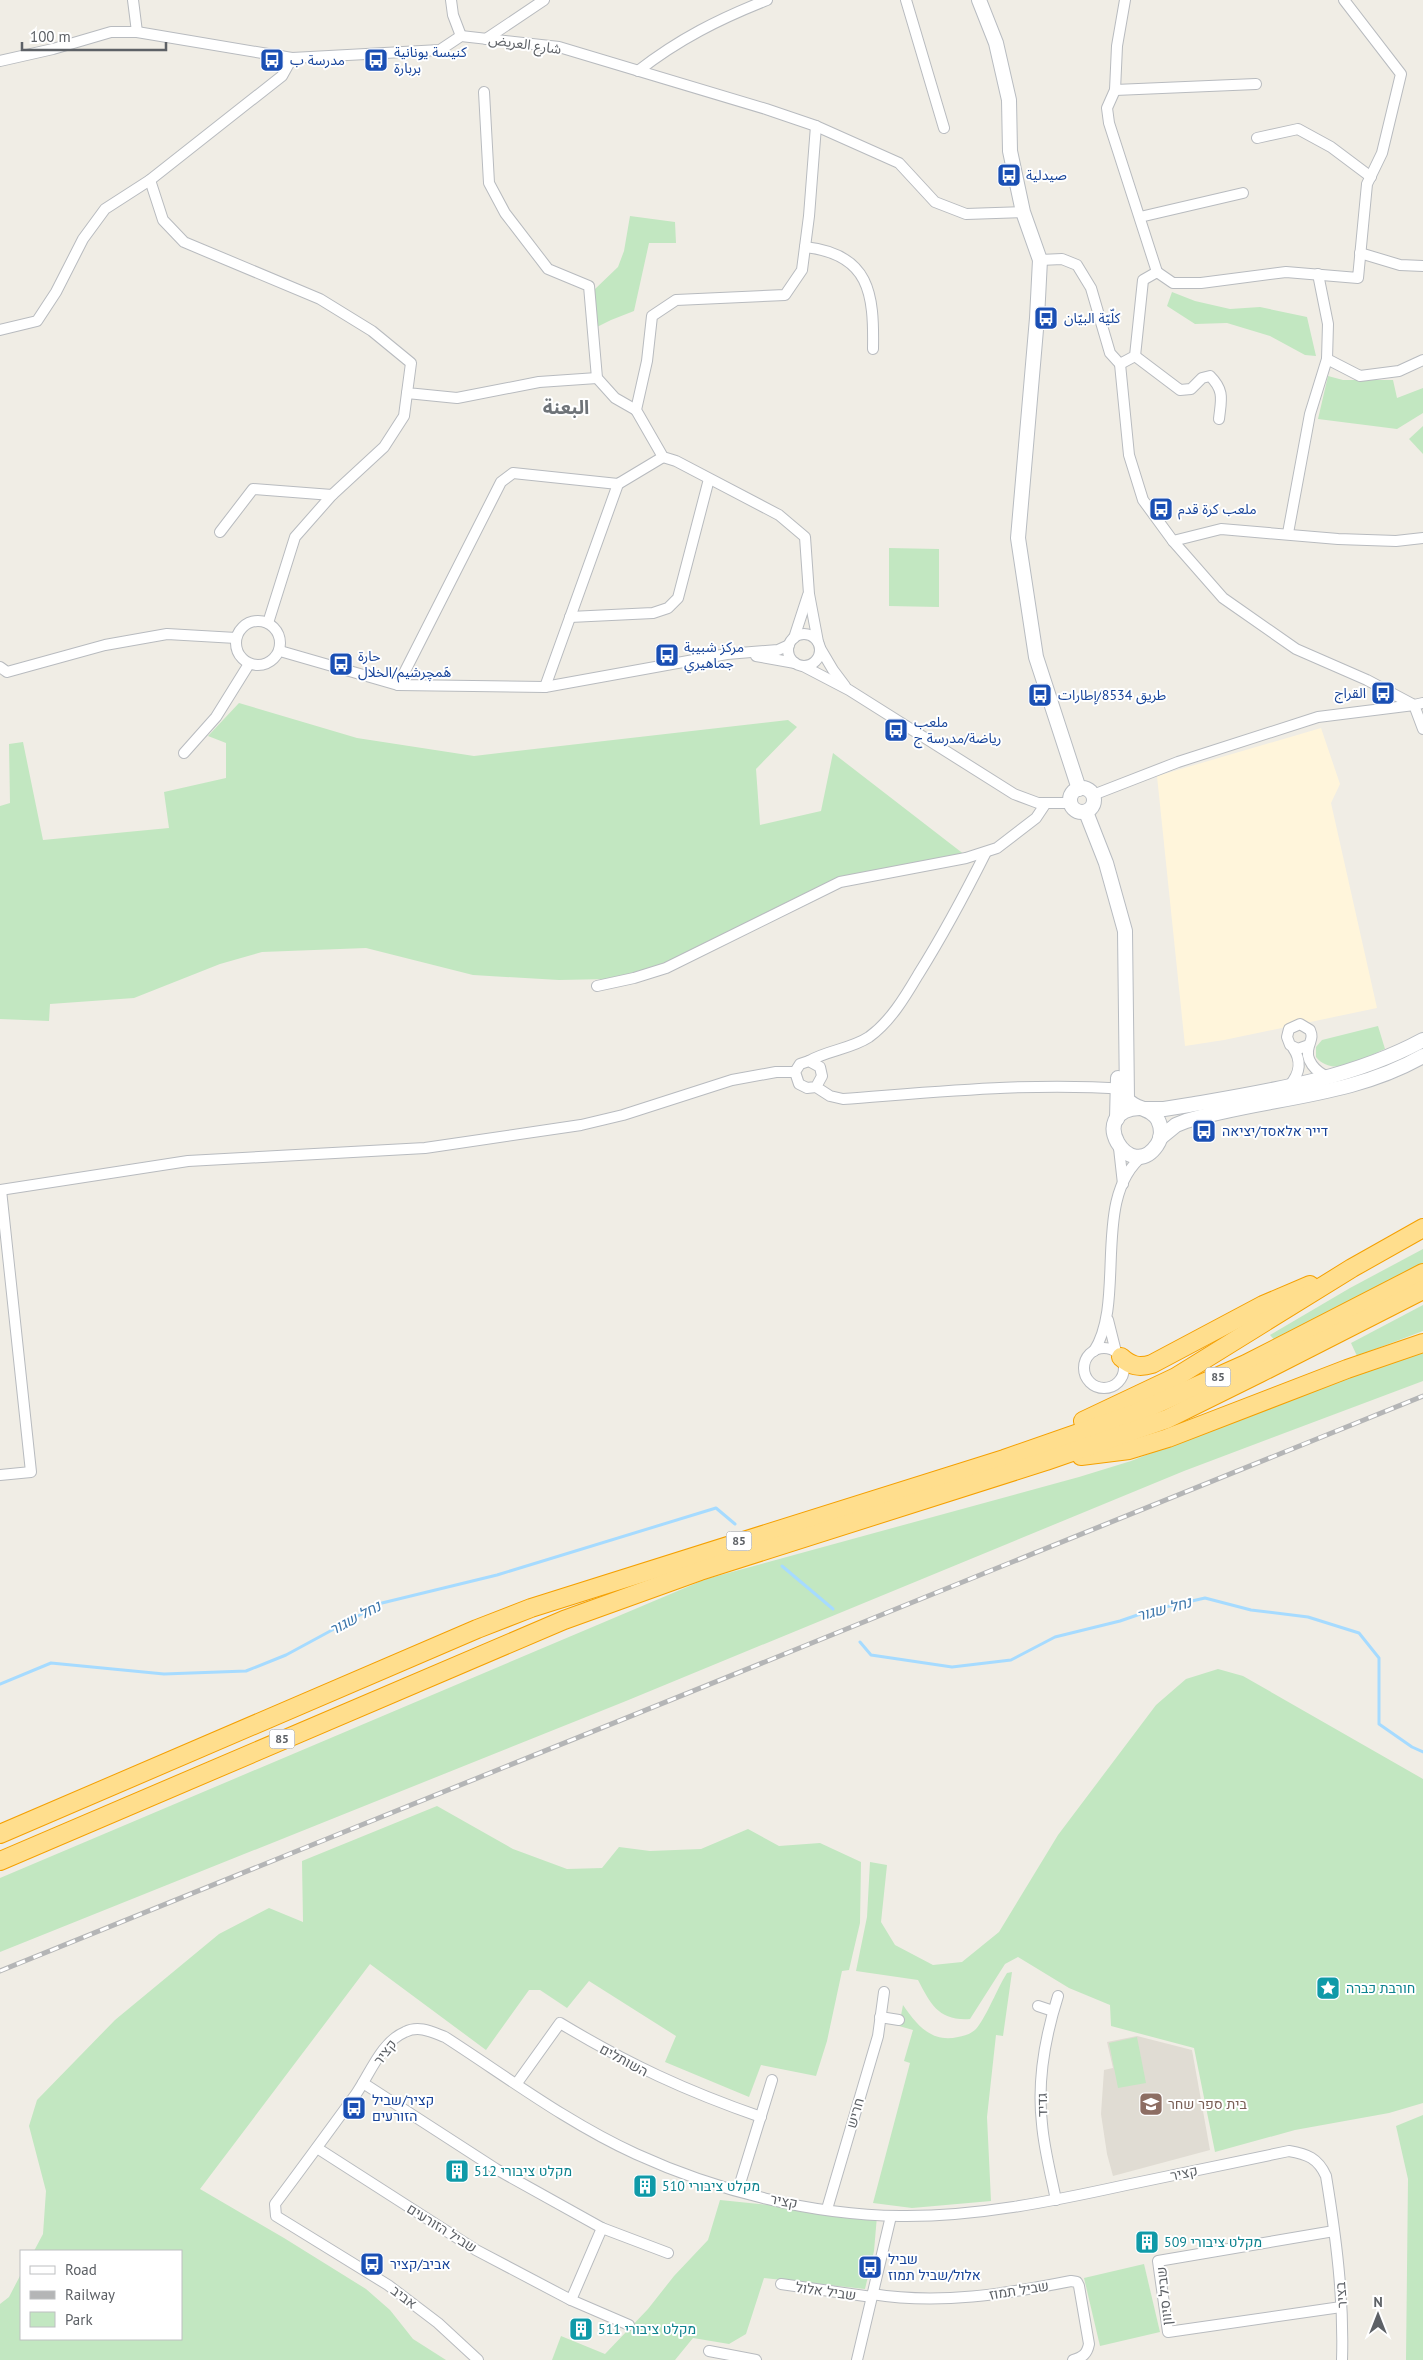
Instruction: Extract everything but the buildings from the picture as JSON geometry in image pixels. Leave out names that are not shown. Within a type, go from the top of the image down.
[{"type":"highway","points":[[1004,1459],[1176,1377],[1352,1268],[1423,1228]]},
{"type":"highway","points":[[1118,1354],[1132,1366],[1152,1364],[1277,1298],[1352,1268]]},
{"type":"highway","name":"85","points":[[0,1834],[476,1629],[513,1615],[579,1592],[1004,1459],[1136,1413],[1197,1387],[1423,1273]]},
{"type":"highway","name":"85","points":[[0,1861],[564,1620],[757,1553],[1046,1461],[1166,1418],[1260,1373],[1423,1290]]},
{"type":"highway","points":[[1046,1461],[1129,1450],[1185,1432],[1347,1369],[1423,1343]]},
{"type":"main road","points":[[979,0],[996,43],[1009,100],[1010,151],[1023,212],[1040,260],[1037,318],[1018,538],[1036,657],[1079,789]]},
{"type":"main road","points":[[1086,788],[1093,795],[1094,805],[1086,812],[1075,810],[1070,803],[1073,792],[1079,789],[1086,788]]},
{"type":"main road","points":[[1086,812],[1106,864],[1125,931],[1126,983],[1122,1089],[1114,1133],[1119,1148],[1133,1155],[1145,1154],[1155,1148],[1160,1138],[1176,1125],[1186,1121],[1356,1085],[1398,1069],[1423,1056]]},
{"type":"main road","points":[[1117,1119],[1128,1110],[1164,1109],[1189,1105],[1328,1077],[1384,1059],[1423,1040]]},
{"type":"main road","points":[[1122,1089],[1127,1099],[1159,1122],[1160,1138]]},
{"type":"street","points":[[133,0],[137,32]]},
{"type":"street","points":[[0,61],[53,49],[111,32],[137,32],[292,58],[359,56],[440,50],[461,36],[453,15],[450,0]]},
{"type":"street","points":[[486,39],[544,0]]},
{"type":"street","points":[[638,71],[668,48],[721,18],[767,0]]},
{"type":"street","points":[[906,0],[944,128]]},
{"type":"street","points":[[1125,0],[1117,46],[1115,90],[1107,108],[1109,123],[1157,272],[1173,283],[1202,283],[1286,272],[1358,278],[1367,184],[1382,153],[1401,74],[1344,0]]},
{"type":"street","name":"شارع العريض","points":[[461,36],[559,47],[766,109],[816,126],[899,163],[935,202],[966,214],[1023,212]]},
{"type":"street","points":[[0,330],[37,321],[56,292],[83,239],[105,209],[150,180],[282,76],[292,58]]},
{"type":"street","points":[[1115,90],[1256,84]]},
{"type":"street","points":[[484,92],[489,183],[504,213],[548,268],[589,286],[597,378],[615,398],[636,410],[663,457],[779,515],[805,537],[808,594],[819,645],[833,670],[849,690]]},
{"type":"street","points":[[636,410],[647,361],[652,316],[676,300],[785,295],[802,270],[816,126]]},
{"type":"street","points":[[1257,138],[1298,129],[1331,147],[1371,177]]},
{"type":"street","points":[[150,180],[163,220],[184,242],[320,299],[372,332],[411,363],[404,416],[384,447],[332,495],[295,536],[268,623]]},
{"type":"street","points":[[1140,217],[1243,193]]},
{"type":"street","points":[[805,247],[835,252],[847,260],[862,276],[871,293],[874,318],[873,349]]},
{"type":"street","points":[[1360,253],[1400,265],[1423,266]]},
{"type":"street","points":[[1040,260],[1062,260],[1077,265],[1091,288],[1110,353],[1120,364],[1129,455],[1143,500],[1173,541],[1223,598],[1296,649],[1419,704]]},
{"type":"street","points":[[1135,356],[1144,280],[1157,272]]},
{"type":"street","points":[[1288,533],[1310,414],[1327,359],[1328,324],[1318,274]]},
{"type":"street","points":[[1120,364],[1135,356]]},
{"type":"street","points":[[1135,356],[1180,390],[1192,390],[1202,378],[1210,376],[1219,385],[1221,398],[1219,419]]},
{"type":"street","points":[[1327,359],[1360,376],[1399,371],[1423,360]]},
{"type":"street","points":[[407,393],[457,398],[539,382],[597,378]]},
{"type":"street","points":[[398,685],[501,482],[513,474],[618,484],[663,457]]},
{"type":"street","points":[[570,617],[653,613],[668,608],[678,598],[683,586],[709,479]]},
{"type":"street","points":[[545,687],[618,484]]},
{"type":"street","points":[[220,532],[253,489],[332,495]]},
{"type":"street","points":[[1173,541],[1221,529],[1288,533],[1338,539],[1396,541],[1423,538]]},
{"type":"street","points":[[799,665],[790,657],[791,641],[808,594]]},
{"type":"street","points":[[255,621],[268,623],[278,632],[281,645],[280,651],[270,662],[256,666],[249,664],[238,654],[236,638],[248,623],[255,621]]},
{"type":"street","points":[[0,667],[7,672],[105,645],[167,634],[236,638]]},
{"type":"street","points":[[280,651],[398,685],[545,687],[727,654],[778,650],[791,641],[807,634],[819,645]]},
{"type":"street","points":[[799,665],[816,661],[819,645]]},
{"type":"street","points":[[727,654],[765,657],[799,665],[849,690],[1014,794],[1046,803],[1070,803]]},
{"type":"street","points":[[184,753],[216,717],[249,664]]},
{"type":"street","points":[[1419,704],[1423,729]]},
{"type":"street","points":[[1093,795],[1178,762],[1318,716],[1419,704]]},
{"type":"street","points":[[597,986],[634,978],[666,968],[840,882],[966,858],[997,848],[1036,818],[1046,803]]},
{"type":"street","points":[[795,1072],[800,1064],[823,1053],[856,1043],[868,1037],[894,1011],[949,925],[986,852]]},
{"type":"street","points":[[1290,1085],[1297,1076],[1299,1069],[1298,1057],[1288,1041],[1287,1033],[1296,1024],[1304,1025],[1310,1030],[1312,1038],[1309,1045],[1311,1065],[1319,1074],[1328,1077]]},
{"type":"street","points":[[1293,1048],[1302,1049],[1309,1045]]},
{"type":"street","points":[[809,1061],[817,1064],[822,1071],[821,1080],[816,1087]]},
{"type":"street","points":[[0,1475],[31,1472],[1,1190],[188,1161],[426,1148],[581,1125],[623,1115],[732,1080],[776,1072],[795,1072]]},
{"type":"street","points":[[795,1072],[799,1084],[807,1088],[816,1087],[830,1096],[843,1099],[977,1089],[1122,1089]]},
{"type":"street","points":[[1119,1148],[1123,1185]]},
{"type":"street","points":[[1106,1312],[1108,1328],[1124,1370],[1123,1376],[1114,1386],[1101,1388],[1090,1382],[1084,1371],[1087,1359],[1100,1341],[1106,1312],[1114,1219],[1118,1196],[1135,1164],[1145,1154]]},
{"type":"street","points":[[1094,1351],[1103,1348],[1118,1354]]},
{"type":"street","name":"חריש","points":[[827,2209],[878,2036],[884,1992]]},
{"type":"street","name":"גדיד","points":[[1056,2200],[1042,2123],[1041,2097],[1046,2042],[1058,1996]]},
{"type":"street","points":[[1038,2006],[1054,2011]]},
{"type":"street","points":[[880,2016],[899,2020]]},
{"type":"street","name":"השותלים","points":[[517,2083],[560,2022],[608,2052],[654,2076],[701,2096],[761,2117]]},
{"type":"street","name":"קציר","points":[[274,2212],[275,2204],[317,2148],[388,2045],[402,2033],[414,2029],[427,2030],[445,2037],[586,2127],[636,2154],[738,2190],[827,2209],[891,2216],[973,2212],[1056,2200],[1289,2151],[1311,2157],[1322,2165],[1326,2176],[1334,2231]]},
{"type":"street","points":[[738,2190],[772,2080]]},
{"type":"street","points":[[363,2083],[496,2168],[602,2228],[668,2253]]},
{"type":"street","name":"שביל הזורעים","points":[[317,2148],[476,2250],[571,2300],[629,2325]]},
{"type":"street","name":"אביב","points":[[274,2212],[276,2216],[388,2285],[438,2323],[478,2360]]},
{"type":"street","name":"שביל אלול","points":[[857,2360],[891,2216]]},
{"type":"street","points":[[571,2300],[602,2228]]},
{"type":"street","name":"שביל סיוון","points":[[1334,2231],[1158,2261],[1168,2332],[1341,2307]]},
{"type":"street","name":"בציר","points":[[1334,2231],[1341,2307],[1342,2360]]},
{"type":"street","name":"שביל תמוז","points":[[872,2296],[943,2298],[1010,2293],[1071,2281],[1077,2282],[1088,2344],[1087,2352],[1082,2357],[1073,2360]]},
{"type":"street","name":"שביל אלול","points":[[780,2284],[872,2296]]},
{"type":"street","points":[[709,2351],[756,2360]]},
{"type":"shaded area","points":[[1321,728],[1340,784],[1331,803],[1377,1008],[1224,1040],[1185,1046],[1157,776]]},
{"type":"shaded area","name":"בית ספר שחר","points":[[1137,2036],[1192,2050],[1210,2150],[1113,2176],[1107,2154],[1101,2114],[1104,2070],[1113,2068],[1107,2042]]},
{"type":"green space","points":[[630,216],[675,222],[676,243],[649,243],[634,311],[597,327],[594,290],[618,267],[624,251]]},
{"type":"green space","points":[[1172,292],[1195,301],[1230,309],[1260,307],[1307,317],[1316,356],[1305,355],[1270,336],[1227,323],[1195,324],[1167,306]]},
{"type":"green space","points":[[1328,376],[1343,380],[1393,380],[1397,398],[1423,388],[1423,413],[1397,429],[1318,419]]},
{"type":"green space","points":[[1423,426],[1423,454],[1409,439]]},
{"type":"green space","points":[[889,548],[939,549],[939,607],[889,606]]},
{"type":"green space","points":[[239,703],[357,738],[474,756],[788,720],[797,727],[756,769],[760,825],[821,811],[833,753],[965,855],[829,887],[663,966],[607,979],[559,980],[473,975],[366,948],[262,952],[220,964],[134,998],[50,1004],[49,1021],[0,1019],[0,806],[10,803],[9,744],[23,742],[43,840],[169,828],[164,792],[226,778],[226,743],[208,736]]},
{"type":"green space","points":[[1378,1026],[1385,1049],[1359,1061],[1340,1066],[1323,1063],[1316,1057],[1316,1047],[1322,1040]]},
{"type":"green space","points":[[1423,1249],[1423,1265],[1278,1344],[1270,1335],[1350,1288]]},
{"type":"green space","points":[[1423,1305],[1423,1331],[1357,1356],[1351,1343]]},
{"type":"green space","points":[[1423,1353],[1423,1381],[1184,1471],[626,1701],[0,1952],[0,1878],[706,1579],[1079,1477],[1131,1461],[1313,1389]]},
{"type":"green space","points":[[1218,1669],[1243,1676],[1423,1779],[1423,2103],[1389,2113],[1295,2130],[1215,2152],[1194,2048],[1111,2026],[1110,2005],[1069,1988],[1018,1957],[1005,1964],[970,2019],[951,2017],[937,2010],[918,1980],[856,1971],[867,1917],[870,1862],[887,1865],[881,1922],[895,1945],[933,1965],[962,1962],[999,1932],[1058,1835],[1156,1705],[1186,1679]]},
{"type":"green space","points":[[437,1806],[513,1849],[567,1869],[602,1868],[619,1847],[650,1851],[701,1849],[748,1829],[779,1846],[820,1843],[861,1862],[860,1923],[849,1970],[842,1971],[827,2041],[816,2076],[761,2065],[749,2097],[665,2062],[676,2036],[589,1981],[567,2008],[540,1990],[529,1990],[486,2050],[370,1964],[200,2189],[366,2289],[390,2310],[413,2339],[446,2360],[0,2360],[0,2304],[9,2297],[20,2276],[20,2340],[182,2340],[182,2250],[35,2250],[43,2234],[46,2191],[29,2126],[37,2100],[115,2020],[219,1934],[269,1908],[303,1922],[302,1861]]},
{"type":"green space","points":[[1012,1972],[1003,2036],[996,2035],[987,2117],[991,2201],[912,2208],[873,2203],[910,2063],[904,2061],[913,2030],[899,2026],[903,2005],[919,2025],[932,2035],[948,2038],[965,2035],[974,2031],[979,2025],[1007,1973]]},
{"type":"green space","points":[[1137,2037],[1146,2083],[1118,2088],[1109,2043]]},
{"type":"green space","points":[[1423,2115],[1423,2360],[1406,2360],[1408,2179],[1396,2126]]},
{"type":"green space","points":[[720,2200],[877,2216],[874,2251],[865,2289],[764,2278],[746,2334],[729,2344],[693,2338],[675,2360],[552,2360],[561,2336],[605,2354],[648,2309],[674,2276],[708,2240]]},
{"type":"green space","points":[[1144,2264],[1160,2332],[1100,2346],[1084,2278]]},
{"type":"waterway","name":"נחל שגור","points":[[0,1684],[51,1663],[164,1674],[246,1671],[286,1655],[382,1603],[497,1575],[716,1508],[735,1524]]},
{"type":"waterway","name":"נחל שגור","points":[[782,1566],[833,1609]]},
{"type":"waterway","name":"נחל שגור","points":[[860,1642],[871,1655],[952,1667],[1011,1660],[1055,1637],[1120,1621],[1152,1610],[1205,1598],[1251,1610],[1308,1617],[1359,1633],[1379,1658],[1379,1724],[1412,1747],[1423,1752]]},
{"type":"railway","points":[[0,1971],[1423,1396]]},
{"type":"place","name":"مدرسة ب","points":[[272,60]]},
{"type":"place","name":"كنيسة يونانية بربارة","points":[[376,60]]},
{"type":"place","name":"صيدلية","points":[[1009,175]]},
{"type":"place","name":"كلّيّة البيّان","points":[[1046,318]]},
{"type":"place","name":"ملعب كرة قدم","points":[[1161,509]]},
{"type":"place","name":"مركز شبيبة جماهيري","points":[[667,655]]},
{"type":"place","name":"حارة هَمچرشيم/الخلال","points":[[341,664]]},
{"type":"place","name":"القراج","points":[[1383,693]]},
{"type":"place","name":"طريق 8534/إطارات","points":[[1040,695]]},
{"type":"place","name":"ملعب رياضة/مدرسة ج","points":[[896,730]]},
{"type":"place","name":"דייר אלאסד/יציאה","points":[[1204,1131]]},
{"type":"place","name":"חורבת כברה","points":[[1328,1988]]},
{"type":"place","name":"בית ספר שחר","points":[[1151,2104]]},
{"type":"place","name":"קציר/שביל הזורעים","points":[[354,2108]]},
{"type":"place","name":"מקלט ציבורי 512","points":[[457,2171]]},
{"type":"place","name":"מקלט ציבורי 510","points":[[645,2186]]},
{"type":"place","name":"מקלט ציבורי 509","points":[[1147,2242]]},
{"type":"place","name":"אביב/קציר","points":[[372,2264]]},
{"type":"place","name":"שביל אלול/שביל תמוז","points":[[870,2267]]},
{"type":"place","name":"מקלט ציבורי 511","points":[[581,2329]]},
{"type":"district","name":"البعنة","points":[[566,407]]}]
